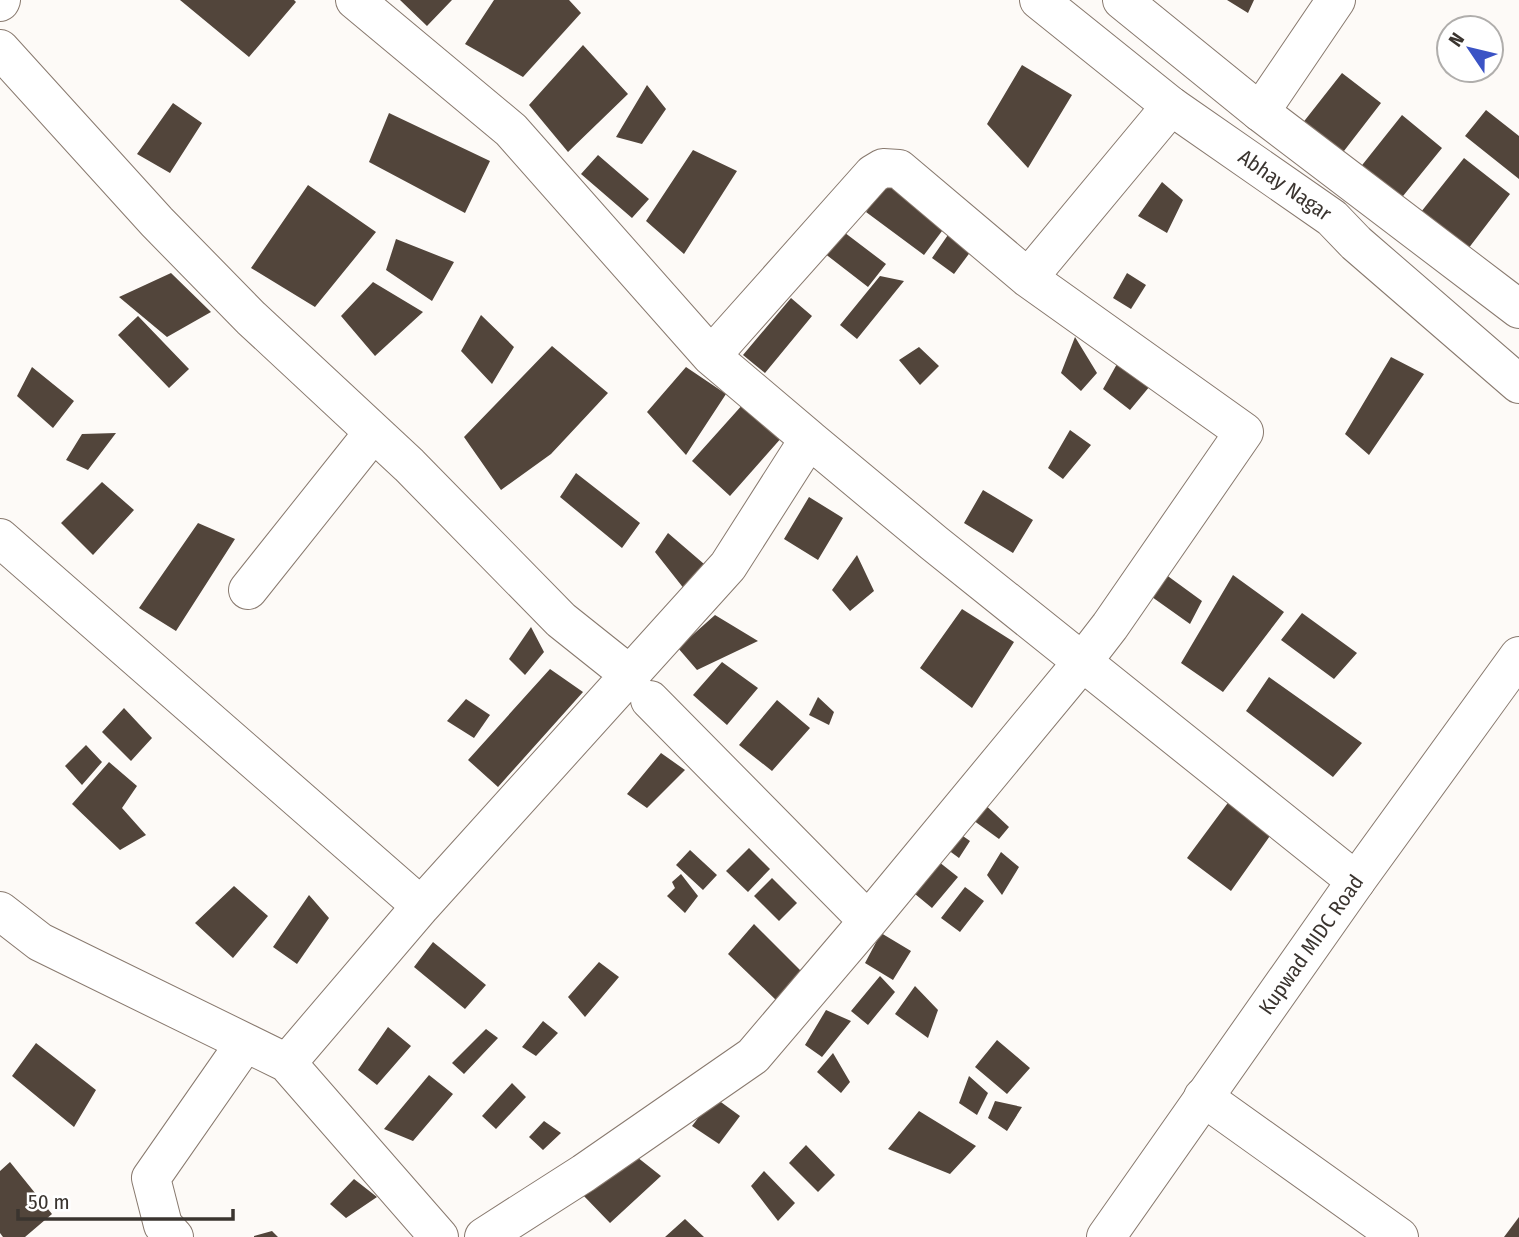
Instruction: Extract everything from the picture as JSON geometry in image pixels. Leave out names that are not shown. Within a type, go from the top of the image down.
[{"type":"street","points":[[355,0],[511,130],[710,356],[934,543],[1356,881]]},
{"type":"street","name":"Abhay Nagar","points":[[1039,0],[1171,106],[1332,218],[1356,243],[1519,384]]},
{"type":"street","points":[[1122,0],[1260,112],[1519,309]]},
{"type":"street","points":[[1260,112],[1336,0]]},
{"type":"street","points":[[0,49],[157,222],[251,318],[409,465],[561,620],[640,687],[868,921]]},
{"type":"street","points":[[1028,278],[1171,106]]},
{"type":"street","points":[[484,1237],[584,1173],[753,1056],[1083,661],[1244,432],[1028,278],[899,169],[883,168],[873,174],[710,356]]},
{"type":"street","points":[[248,590],[373,433]]},
{"type":"street","points":[[287,1063],[421,906],[640,687],[728,566],[809,439]]},
{"type":"street","points":[[0,538],[421,906]]},
{"type":"street","name":"Kupwad MIDC Road","points":[[1106,1237],[1356,881],[1519,656]]},
{"type":"street","points":[[0,911],[40,942],[287,1063],[439,1237]]},
{"type":"street","points":[[174,1237],[163,1225],[150,1178],[245,1043]]},
{"type":"street","points":[[1203,1097],[1399,1237]]},
{"type":"building","points":[[180,0],[294,0],[296,2],[249,57]]},
{"type":"building","points":[[400,0],[452,0],[427,26]]},
{"type":"building","points":[[494,0],[569,0],[581,13],[523,77],[465,44]]},
{"type":"building","points":[[1227,0],[1254,0],[1248,13]]},
{"type":"building","points":[[583,45],[628,94],[568,152],[529,105]]},
{"type":"building","points":[[1022,65],[1072,95],[1028,168],[987,124]]},
{"type":"building","points":[[1342,73],[1381,103],[1337,160],[1298,129]]},
{"type":"building","points":[[647,85],[666,109],[642,144],[616,137]]},
{"type":"building","points":[[173,103],[202,123],[170,173],[137,154]]},
{"type":"building","points":[[1486,110],[1519,136],[1519,179],[1465,136]]},
{"type":"building","points":[[389,113],[490,161],[465,213],[369,162]]},
{"type":"building","points":[[1402,115],[1442,148],[1399,201],[1359,169]]},
{"type":"building","points":[[693,150],[737,171],[684,254],[646,221]]},
{"type":"building","points":[[598,155],[649,199],[632,218],[581,174]]},
{"type":"building","points":[[1464,158],[1510,194],[1468,249],[1421,212]]},
{"type":"building","points":[[890,179],[948,223],[924,255],[866,212]]},
{"type":"building","points":[[1162,182],[1183,200],[1167,233],[1138,216]]},
{"type":"building","points":[[308,185],[376,232],[315,307],[251,268]]},
{"type":"building","points":[[832,223],[886,264],[868,287],[815,246]]},
{"type":"building","points":[[950,232],[971,251],[954,274],[932,258]]},
{"type":"building","points":[[396,239],[454,262],[432,301],[386,270]]},
{"type":"building","points":[[171,273],[211,312],[167,337],[119,297]]},
{"type":"building","points":[[1127,273],[1146,285],[1131,309],[1113,298]]},
{"type":"building","points":[[880,276],[904,281],[857,339],[840,325]]},
{"type":"building","points":[[373,282],[423,312],[375,356],[341,316]]},
{"type":"building","points":[[791,298],[812,316],[765,373],[743,355]]},
{"type":"building","points":[[481,315],[514,347],[492,384],[461,351]]},
{"type":"building","points":[[138,316],[189,369],[169,388],[118,335]]},
{"type":"building","points":[[1075,337],[1097,373],[1081,391],[1061,373]]},
{"type":"building","points":[[552,346],[608,393],[551,454],[501,490],[464,437]]},
{"type":"building","points":[[919,347],[939,366],[920,385],[899,360]]},
{"type":"building","points":[[1122,355],[1155,380],[1130,410],[1103,389]]},
{"type":"building","points":[[1391,357],[1424,374],[1369,455],[1345,434]]},
{"type":"building","points":[[32,367],[74,401],[53,428],[17,396]]},
{"type":"building","points":[[686,367],[726,394],[686,455],[647,412]]},
{"type":"building","points":[[744,403],[783,436],[730,496],[692,461]]},
{"type":"building","points":[[1070,430],[1091,445],[1063,479],[1048,468]]},
{"type":"building","points":[[116,433],[88,470],[66,460],[82,434]]},
{"type":"building","points":[[576,473],[640,523],[622,548],[560,497]]},
{"type":"building","points":[[102,482],[134,510],[93,555],[61,523]]},
{"type":"building","points":[[983,490],[1033,520],[1013,553],[964,523]]},
{"type":"building","points":[[809,497],[843,518],[818,560],[784,539]]},
{"type":"building","points":[[198,523],[235,539],[176,631],[139,608]]},
{"type":"building","points":[[668,533],[711,570],[685,590],[655,552]]},
{"type":"building","points":[[857,555],[874,591],[850,611],[832,590]]},
{"type":"building","points":[[1165,574],[1202,601],[1190,624],[1152,597]]},
{"type":"building","points":[[1233,575],[1284,612],[1223,692],[1181,663]]},
{"type":"building","points":[[962,609],[1014,642],[972,708],[920,668]]},
{"type":"building","points":[[1302,613],[1357,653],[1334,679],[1281,640]]},
{"type":"building","points":[[715,615],[758,641],[697,670],[678,648]]},
{"type":"building","points":[[531,627],[544,652],[525,675],[509,659]]},
{"type":"building","points":[[722,662],[758,688],[727,725],[693,695]]},
{"type":"building","points":[[550,669],[583,692],[498,787],[468,760]]},
{"type":"building","points":[[1269,677],[1362,743],[1333,777],[1246,711]]},
{"type":"building","points":[[818,697],[834,712],[829,725],[809,715]]},
{"type":"building","points":[[466,699],[490,715],[474,738],[447,721]]},
{"type":"building","points":[[777,700],[810,728],[772,771],[739,745]]},
{"type":"building","points":[[124,708],[152,738],[131,761],[102,732]]},
{"type":"building","points":[[86,745],[102,762],[82,785],[65,766]]},
{"type":"building","points":[[661,753],[685,770],[647,808],[627,794]]},
{"type":"building","points":[[109,762],[137,786],[122,808],[146,835],[120,850],[72,804]]},
{"type":"building","points":[[980,800],[1009,827],[999,839],[966,815]]},
{"type":"building","points":[[1230,800],[1272,833],[1231,891],[1187,858]]},
{"type":"building","points":[[950,827],[970,841],[959,858],[940,844]]},
{"type":"building","points":[[749,848],[770,869],[748,892],[726,871]]},
{"type":"building","points":[[690,850],[717,875],[703,890],[676,865]]},
{"type":"building","points":[[1001,852],[1019,867],[1002,895],[987,875]]},
{"type":"building","points":[[934,858],[958,877],[932,908],[909,889]]},
{"type":"building","points":[[681,874],[698,896],[685,913],[667,896],[675,888],[672,882]]},
{"type":"building","points":[[772,878],[797,903],[779,921],[754,896]]},
{"type":"building","points":[[234,886],[268,916],[233,958],[195,923]]},
{"type":"building","points":[[965,887],[984,901],[960,932],[941,918]]},
{"type":"building","points":[[309,895],[329,918],[297,964],[273,947]]},
{"type":"building","points":[[754,924],[803,973],[777,1001],[728,954]]},
{"type":"building","points":[[881,933],[911,951],[893,980],[865,963]]},
{"type":"building","points":[[433,942],[486,985],[465,1009],[414,967]]},
{"type":"building","points":[[599,962],[619,977],[585,1017],[568,997]]},
{"type":"building","points":[[880,976],[895,992],[868,1025],[851,1011]]},
{"type":"building","points":[[915,986],[938,1010],[928,1038],[895,1014]]},
{"type":"building","points":[[826,1010],[851,1021],[822,1057],[805,1045]]},
{"type":"building","points":[[543,1021],[558,1033],[536,1056],[522,1047]]},
{"type":"building","points":[[388,1027],[411,1046],[377,1085],[358,1070]]},
{"type":"building","points":[[486,1029],[498,1038],[464,1074],[452,1063]]},
{"type":"building","points":[[997,1040],[1030,1068],[1007,1094],[975,1067]]},
{"type":"building","points":[[36,1043],[96,1090],[74,1127],[12,1076]]},
{"type":"building","points":[[833,1053],[850,1082],[841,1093],[817,1072]]},
{"type":"building","points":[[429,1075],[453,1094],[413,1141],[384,1129]]},
{"type":"building","points":[[969,1076],[988,1093],[977,1115],[959,1103]]},
{"type":"building","points":[[512,1083],[526,1097],[496,1129],[482,1116]]},
{"type":"building","points":[[714,1097],[740,1116],[719,1144],[692,1126]]},
{"type":"building","points":[[995,1101],[1022,1107],[1007,1131],[988,1118]]},
{"type":"building","points":[[919,1111],[976,1146],[950,1174],[888,1149]]},
{"type":"building","points":[[544,1121],[561,1133],[543,1150],[529,1137]]},
{"type":"building","points":[[806,1145],[835,1175],[818,1192],[789,1163]]},
{"type":"building","points":[[637,1157],[661,1176],[610,1223],[582,1194]]},
{"type":"building","points":[[10,1162],[52,1214],[25,1237],[3,1237],[0,1233],[0,1171]]},
{"type":"building","points":[[764,1171],[795,1203],[778,1221],[751,1186]]},
{"type":"building","points":[[354,1179],[377,1197],[346,1218],[330,1204]]},
{"type":"building","points":[[1519,1217],[1519,1237],[1504,1237]]},
{"type":"building","points":[[685,1219],[704,1237],[665,1237]]},
{"type":"building","points":[[272,1231],[278,1237],[254,1237],[254,1236]]}]
